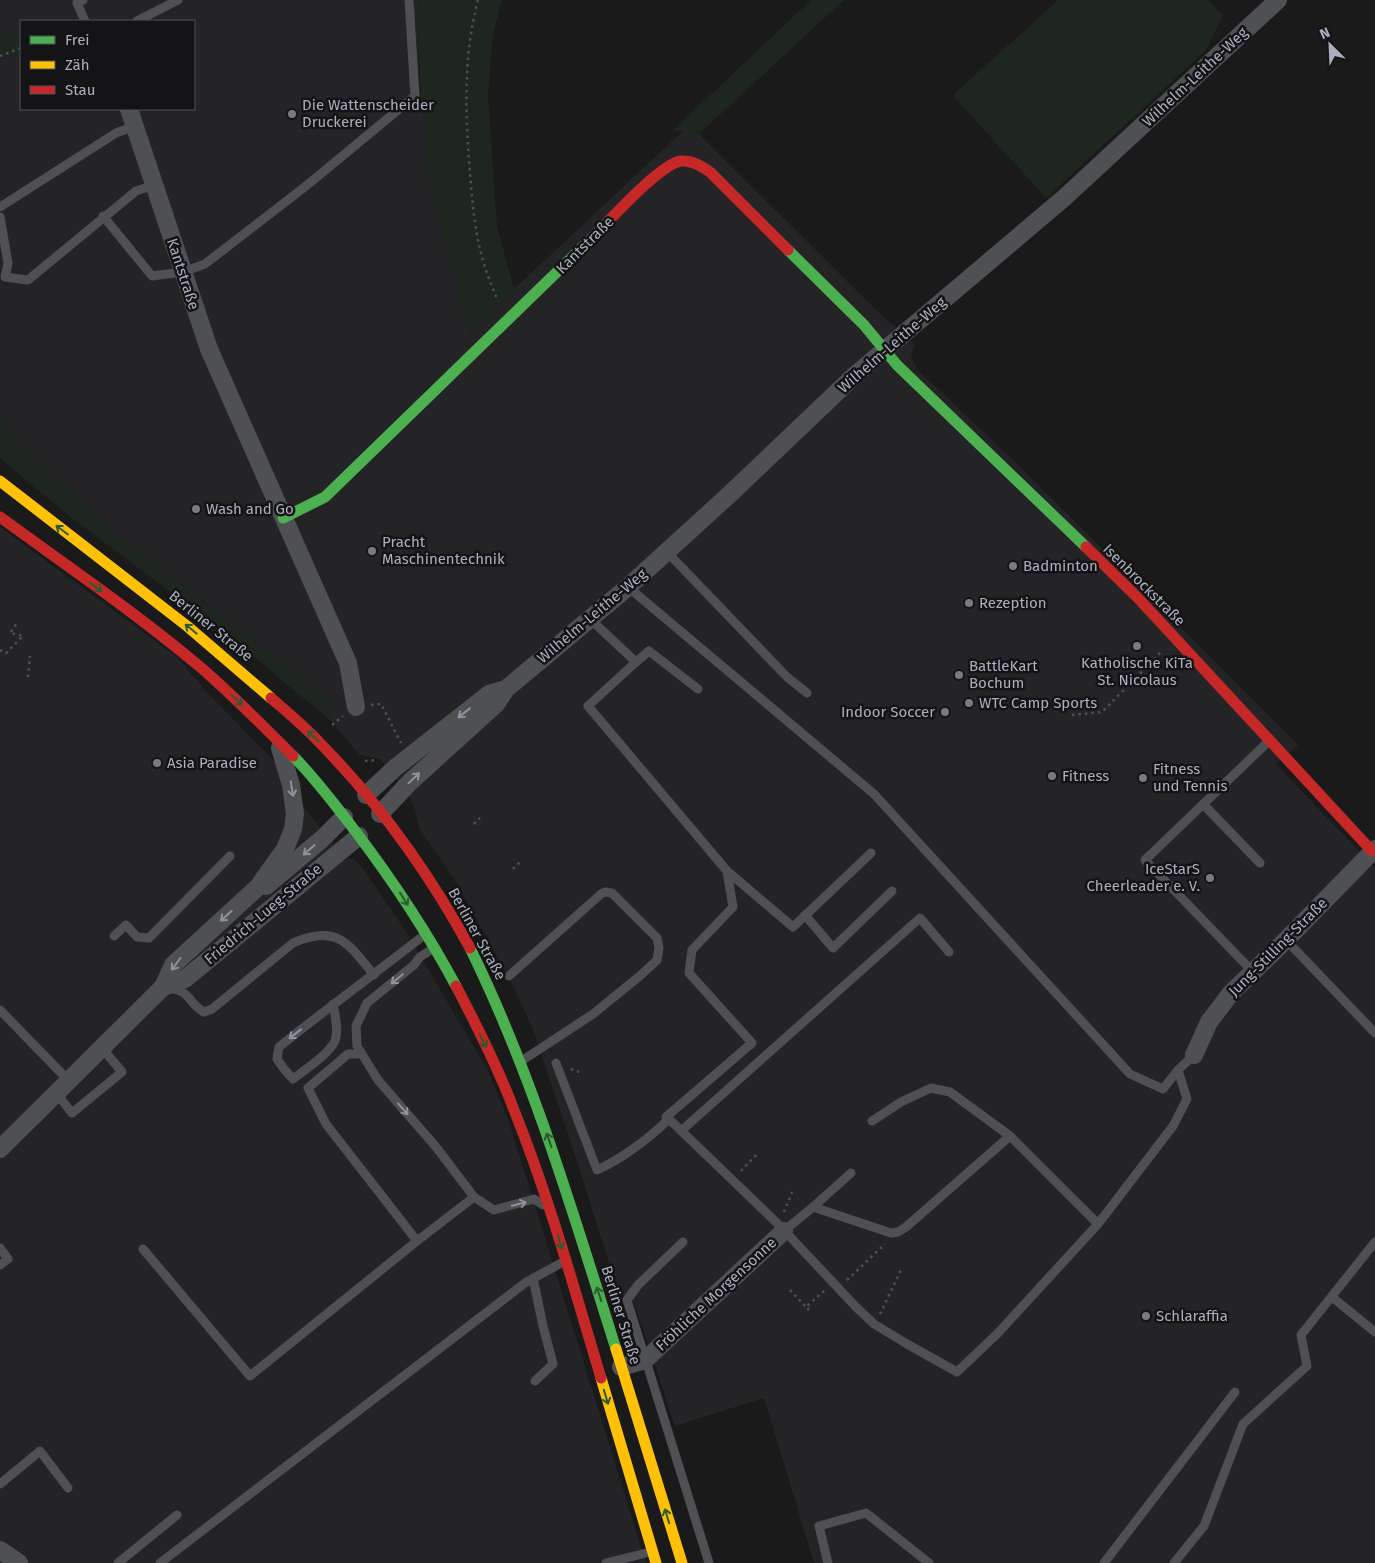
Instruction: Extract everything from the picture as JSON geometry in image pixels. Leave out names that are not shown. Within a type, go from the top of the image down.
[{"type":"main road","name":"Kantstraße","points":[[283,518],[325,497],[658,173],[673,163],[687,160],[699,165],[716,178],[864,325],[884,349]]},
{"type":"main road","name":"Isenbrockstraße","points":[[884,349],[897,365],[1138,598],[1374,850]]},
{"type":"main road","name":"Berliner Straße","points":[[0,481],[254,680],[328,751],[356,804],[359,836],[398,890],[459,991],[508,1096],[550,1209],[654,1557]]},
{"type":"main road","name":"Berliner Straße","points":[[0,517],[147,624],[201,667],[241,704],[297,761],[356,804],[380,814],[404,841],[453,919],[485,978],[520,1062],[550,1143],[682,1563]]},
{"type":"main road","name":"Wilhelm-Leithe-Weg","points":[[359,836],[380,814]]},
{"type":"street","name":"Wilhelm-Leithe-Weg","points":[[380,814],[409,783],[496,704],[506,689],[668,552],[884,349],[915,325],[1064,198],[1278,0]]},
{"type":"street","name":"Kantstraße","points":[[129,110],[209,349],[348,663],[356,707]]},
{"type":"street","name":"Wilhelm-Leithe-Weg","points":[[356,804],[396,767],[489,694],[506,689]]},
{"type":"street","name":"Friedrich-Lueg-Straße","points":[[0,1149],[163,987],[173,965],[258,886],[285,849],[293,829],[295,814],[291,784],[279,742]]},
{"type":"street","name":"Friedrich-Lueg-Straße","points":[[258,886],[268,886],[322,839],[356,804]]},
{"type":"street","name":"Friedrich-Lueg-Straße","points":[[163,987],[185,979],[359,836]]},
{"type":"street","name":"Jung-Stilling-Straße","points":[[1194,1055],[1210,1022],[1231,993],[1374,850]]},
{"type":"street","name":"Fröhliche Morgensonne","points":[[621,1367],[645,1360],[781,1228]]},
{"type":"street","points":[[0,1550],[19,1563]]},
{"type":"lane","points":[[83,0],[77,4],[85,20]]},
{"type":"lane","points":[[139,20],[178,0]]},
{"type":"lane","points":[[103,216],[152,276],[183,272],[205,264],[306,186],[415,96],[409,0]]},
{"type":"lane","points":[[0,207],[116,133],[135,126]]},
{"type":"lane","points":[[0,217],[8,263],[5,277],[28,280],[103,216],[136,191],[155,185]]},
{"type":"lane","points":[[668,552],[787,677],[808,693]]},
{"type":"lane","points":[[628,587],[874,794],[1130,1074],[1162,1089],[1194,1055]]},
{"type":"lane","points":[[590,619],[636,662]]},
{"type":"lane","points":[[698,689],[649,650],[588,706],[727,872],[793,926],[871,853]]},
{"type":"lane","points":[[1253,972],[1145,860],[1269,740]]},
{"type":"lane","points":[[1203,804],[1260,863]]},
{"type":"lane","points":[[114,936],[126,925],[137,937],[149,938],[230,856]]},
{"type":"lane","points":[[556,1063],[597,1170],[616,1161],[640,1145],[665,1117],[752,1043],[689,972],[692,950],[733,907],[727,872]]},
{"type":"lane","points":[[805,915],[833,948],[892,891]]},
{"type":"lane","points":[[509,976],[605,892],[612,893],[657,938],[659,948],[657,960],[641,975],[593,1014],[520,1062]]},
{"type":"lane","points":[[681,1131],[920,918],[949,952]]},
{"type":"lane","points":[[333,1004],[336,1039],[329,1049],[294,1079],[277,1058],[279,1047],[333,1004],[426,934]]},
{"type":"lane","points":[[163,987],[179,989],[188,995],[198,1008],[204,1012],[212,1009],[293,942],[306,937],[322,935],[341,939],[349,945],[374,975]]},
{"type":"lane","points":[[1286,940],[1375,1033]]},
{"type":"lane","points":[[434,948],[420,957],[414,965],[367,1003],[356,1026],[357,1046],[378,1080],[436,1148],[474,1197],[494,1210],[534,1200],[550,1209]]},
{"type":"lane","points":[[0,1010],[63,1088],[72,1113],[122,1072],[102,1048]]},
{"type":"lane","points":[[361,1054],[348,1054],[308,1088],[326,1124],[417,1241]]},
{"type":"lane","points":[[872,1121],[901,1102],[931,1088],[950,1092],[1010,1136],[1098,1224],[1173,1126],[1187,1099],[1178,1070]]},
{"type":"lane","name":"Fröhliche Morgensonne","points":[[665,1117],[733,1180],[874,1324],[957,1372],[998,1333],[1098,1224]]},
{"type":"lane","points":[[813,1207],[891,1233],[898,1232],[1010,1136]]},
{"type":"lane","name":"Fröhliche Morgensonne","points":[[781,1228],[813,1207],[851,1172]]},
{"type":"lane","points":[[143,1249],[250,1376],[474,1197]]},
{"type":"lane","name":"Berliner Straße","points":[[682,1242],[638,1285],[627,1300],[709,1563]]},
{"type":"lane","points":[[1174,1563],[1204,1526],[1243,1424],[1307,1366],[1301,1335],[1375,1242]]},
{"type":"lane","points":[[0,1248],[8,1259],[0,1265]]},
{"type":"lane","points":[[160,1563],[502,1300],[533,1278],[566,1260]]},
{"type":"lane","points":[[533,1278],[542,1326],[553,1364],[535,1381]]},
{"type":"lane","points":[[1332,1297],[1375,1332]]},
{"type":"lane","points":[[1104,1563],[1235,1392]]},
{"type":"lane","points":[[0,1484],[40,1451],[68,1488]]},
{"type":"lane","points":[[828,1563],[819,1526],[866,1512],[930,1563]]},
{"type":"lane","points":[[118,1563],[177,1515]]},
{"type":"lane","points":[[606,1563],[654,1557]]},
{"type":"path","points":[[478,0],[466,63],[466,116],[474,206],[479,243],[486,272],[500,306],[510,319]]},
{"type":"path","points":[[0,56],[20,48]]},
{"type":"path","points":[[0,650],[6,652],[23,636],[10,633],[18,622]]},
{"type":"path","points":[[1072,715],[1102,712],[1175,638]]},
{"type":"path","points":[[28,677],[30,656]]},
{"type":"path","points":[[356,707],[381,704],[402,745]]},
{"type":"path","points":[[474,824],[480,818]]},
{"type":"path","points":[[513,869],[520,862]]},
{"type":"path","points":[[733,1180],[757,1154]]},
{"type":"path","points":[[781,1228],[792,1192]]},
{"type":"path","points":[[806,1307],[836,1285],[887,1242],[891,1233]]},
{"type":"path","points":[[874,1324],[901,1270]]},
{"type":"path","points":[[790,1290],[809,1310]]},
{"type":"shaded area","points":[[0,0],[420,0],[418,10],[419,79],[426,155],[470,335],[514,289],[683,131],[699,134],[874,308],[915,345],[911,354],[918,370],[1010,457],[1298,745],[1276,764],[1375,867],[1375,1563],[814,1563],[764,1398],[675,1426],[634,1302],[619,1294],[532,1027],[513,986],[455,880],[419,828],[415,809],[408,794],[380,759],[360,755],[331,721],[331,700],[127,542],[40,463],[0,420],[0,60],[20,52],[20,110],[195,110],[195,20],[20,20],[20,28],[0,37]]},
{"type":"shaded area","points":[[420,0],[502,0],[493,34],[488,95],[497,226],[514,289],[470,335],[439,223],[426,154],[419,64],[418,10]]},
{"type":"shaded area","points":[[811,0],[844,0],[699,134],[673,130]]},
{"type":"shaded area","points":[[1058,0],[1209,0],[1223,16],[1206,50],[1046,198],[955,98],[955,93]]},
{"type":"shaded area","points":[[20,28],[20,52],[0,60],[0,37]]},
{"type":"shaded area","points":[[0,420],[40,463],[127,542],[331,700],[331,721],[230,637],[69,516],[0,458]]},
{"type":"shaded area","points":[[0,527],[178,658],[204,689],[277,764],[285,784],[344,858],[354,859],[362,867],[405,930],[487,1069],[508,1119],[646,1563],[0,1563]]},
{"type":"traffic: fast","points":[[283,518],[325,497],[593,237]]},
{"type":"traffic: fast","points":[[788,250],[864,325],[897,365],[1086,547]]},
{"type":"traffic: fast","points":[[293,756],[326,793],[383,869],[421,926],[456,986]]},
{"type":"traffic: fast","points":[[470,948],[493,996],[533,1095],[568,1196],[616,1349]]},
{"type":"traffic: slow","points":[[0,481],[187,626],[271,698]]},
{"type":"traffic: slow","points":[[616,1349],[682,1563]]},
{"type":"traffic: slow","points":[[601,1378],[656,1563]]},
{"type":"traffic: jam","points":[[593,237],[648,182],[672,164],[689,161],[710,172],[788,250]]},
{"type":"traffic: jam","points":[[0,517],[175,646],[247,710],[293,756]]},
{"type":"traffic: jam","points":[[1086,547],[1138,598],[1372,851]]},
{"type":"traffic: jam","points":[[271,698],[319,742],[382,814],[438,893],[470,948]]},
{"type":"traffic: jam","points":[[456,986],[494,1062],[527,1143],[539,1176],[601,1378]]},
{"type":"place","name":"Die Wattenscheider Druckerei","points":[[292,114]]},
{"type":"place","name":"Wash and Go","points":[[196,509]]},
{"type":"place","name":"Pracht Maschinentechnik","points":[[372,551]]},
{"type":"place","name":"Badminton","points":[[1013,566]]},
{"type":"place","name":"Rezeption","points":[[969,603]]},
{"type":"place","name":"Katholische KiTa St. Nicolaus","points":[[1137,646]]},
{"type":"place","name":"BattleKart Bochum","points":[[959,675]]},
{"type":"place","name":"WTC Camp Sports","points":[[969,703]]},
{"type":"place","name":"Indoor Soccer","points":[[945,712]]},
{"type":"place","name":"Asia Paradise","points":[[157,763]]},
{"type":"place","name":"Fitness","points":[[1052,776]]},
{"type":"place","name":"Fitness und Tennis","points":[[1143,778]]},
{"type":"place","name":"IceStarS Cheerleader e. V.","points":[[1210,878]]},
{"type":"place","name":"Schlaraffia","points":[[1146,1316]]}]
